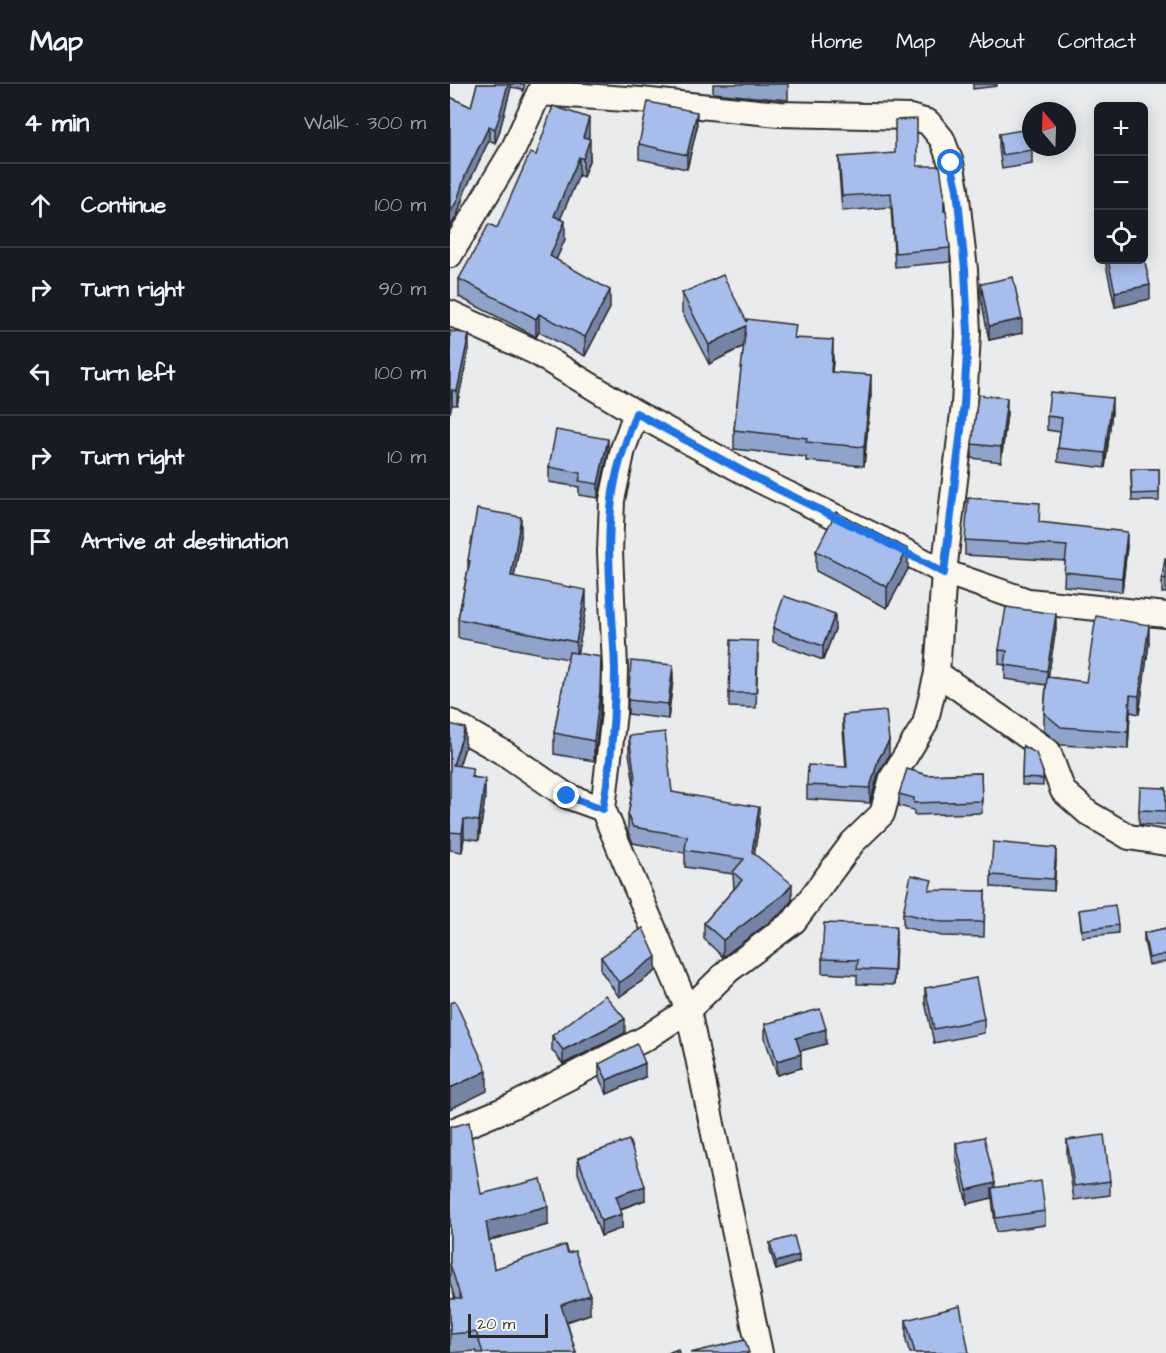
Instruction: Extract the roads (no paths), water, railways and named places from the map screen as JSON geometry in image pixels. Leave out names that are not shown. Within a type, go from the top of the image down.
[{"type":"street","points":[[450,255],[513,150],[542,89],[779,114],[910,117],[928,122],[942,139],[951,163],[957,189],[965,270],[968,333],[964,405],[944,573],[937,672],[925,724],[892,778],[882,814],[853,842],[794,921],[729,970],[688,1010],[646,1038],[567,1080],[513,1106],[450,1132]]},
{"type":"street","points":[[450,313],[535,352],[636,413],[759,480],[944,573],[1028,601],[1166,615]]},
{"type":"street","points":[[636,413],[623,449],[612,500],[610,552],[615,668],[614,713],[603,809],[688,1010],[760,1353]]},
{"type":"street","points":[[937,672],[1048,751],[1063,791],[1088,813],[1129,837],[1166,843]]},
{"type":"street","points":[[450,722],[506,754],[567,796],[603,809]]}]
